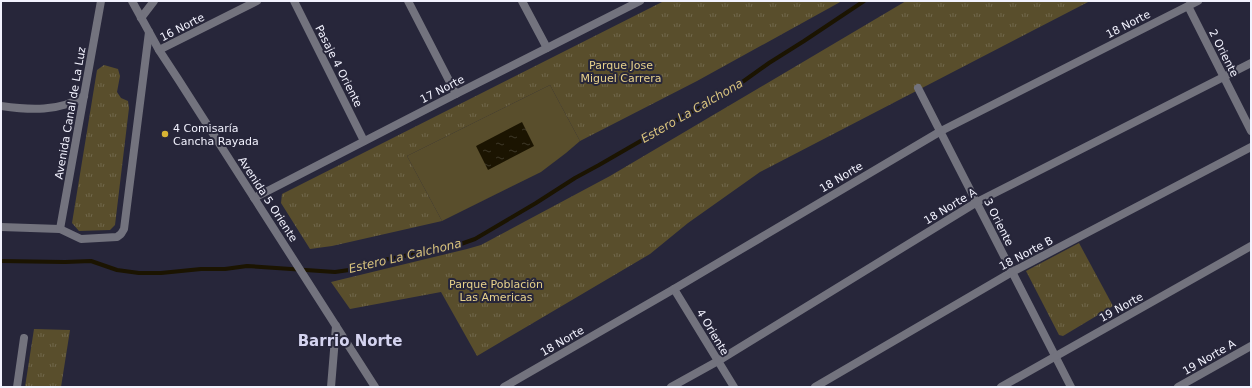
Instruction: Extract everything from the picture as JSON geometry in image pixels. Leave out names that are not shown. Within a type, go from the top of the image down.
[{"type":"street","name":"Avenida Canal de La Luz","points":[[60,229],[101,1]]},
{"type":"street","name":"Avenida 5 Oriente","points":[[132,1],[159,50],[375,387]]},
{"type":"street","points":[[141,18],[154,1]]},
{"type":"street","name":"16 Norte","points":[[159,50],[257,1]]},
{"type":"street","name":"Pasaje 4 Oriente","points":[[294,1],[364,141]]},
{"type":"street","points":[[408,1],[456,94]]},
{"type":"street","points":[[522,1],[547,48]]},
{"type":"street","name":"18 Norte","points":[[504,387],[674,289],[941,131],[1198,1]]},
{"type":"street","name":"17 Norte","points":[[254,198],[637,2]]},
{"type":"street","name":"2 Oriente","points":[[1188,6],[1251,132]]},
{"type":"street","points":[[1,227],[60,229],[81,239],[117,237],[121,234],[124,229],[149,32]]},
{"type":"street","name":"18 Norte A","points":[[671,387],[718,361],[977,202],[1251,63]]},
{"type":"street","name":"3 Oriente","points":[[918,88],[1071,387]]},
{"type":"street","points":[[1,106],[24,109],[48,108],[77,101],[84,96]]},
{"type":"street","name":"18 Norte B","points":[[815,387],[1012,272],[1251,147]]},
{"type":"street","name":"19 Norte","points":[[1001,387],[1251,246]]},
{"type":"street","name":"4 Oriente","points":[[674,289],[734,387]]},
{"type":"street","points":[[331,387],[336,326]]},
{"type":"street","points":[[17,387],[24,338]]},
{"type":"street","name":"19 Norte A","points":[[1178,387],[1251,346]]},
{"type":"green space","name":"Parque Jose Miguel Carrera","points":[[664,1],[842,1],[697,81],[580,141],[550,85],[407,156],[442,221],[332,246],[310,249],[281,203],[282,194]]},
{"type":"green space","name":"Parque Población Las Americas","points":[[906,1],[1090,1],[760,172],[688,223],[650,254],[477,356],[441,292],[350,309],[331,282],[481,245],[610,176]]},
{"type":"green space","points":[[104,65],[118,69],[120,76],[117,92],[121,98],[128,101],[129,108],[115,225],[110,230],[79,231],[72,223],[97,70]]},
{"type":"green space","points":[[550,85],[580,141],[541,172],[442,221],[407,156]]},
{"type":"green space","points":[[1079,243],[1113,306],[1063,336],[1059,335],[1026,271]]},
{"type":"green space","points":[[34,329],[70,330],[61,387],[25,387]]},
{"type":"water","points":[[522,122],[534,146],[488,170],[476,146]]},
{"type":"waterway","name":"Estero La Calchona","points":[[1,261],[91,261],[117,270],[139,273],[225,269],[247,266],[335,272],[356,269],[384,260],[458,245],[475,239],[575,178],[689,113],[720,98],[769,63],[864,1]]},
{"type":"place","name":"4 Comisaría Cancha Rayada","points":[[165,134]]},
{"type":"district","name":"Barrio Norte","points":[[350,341]]}]
